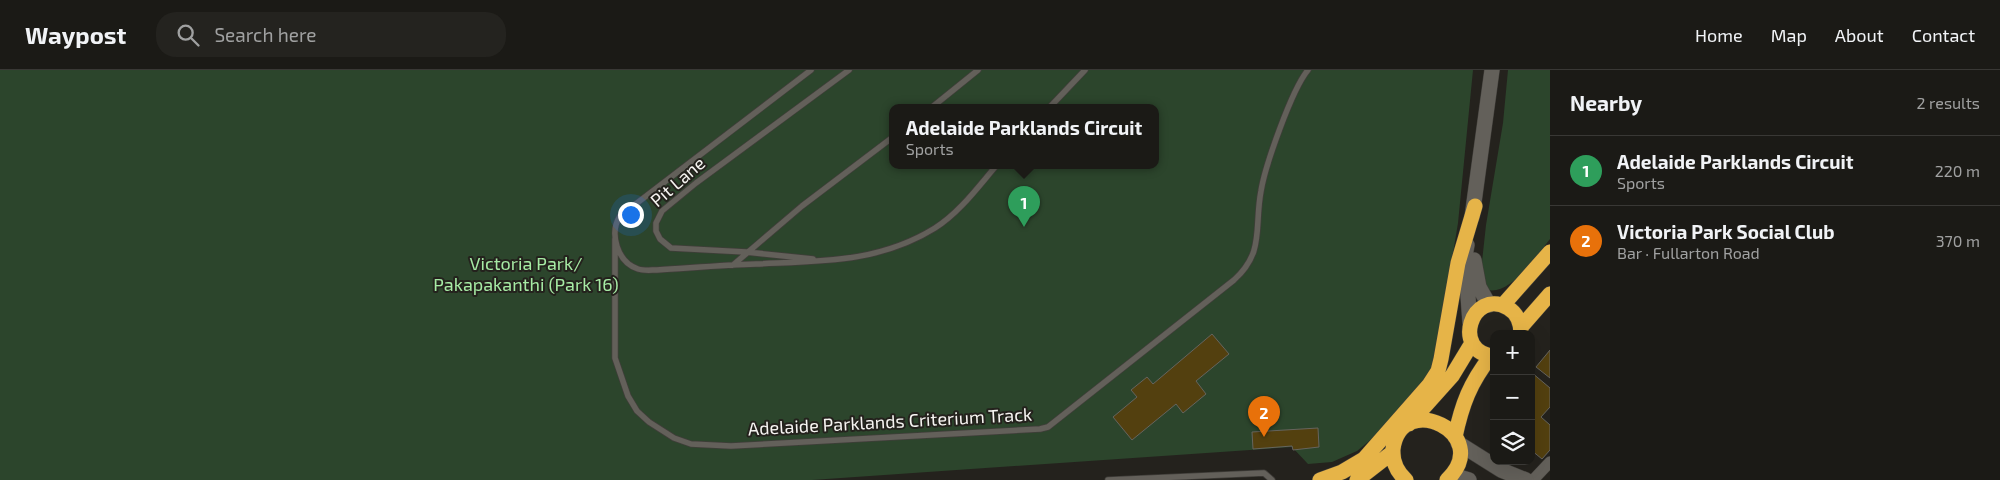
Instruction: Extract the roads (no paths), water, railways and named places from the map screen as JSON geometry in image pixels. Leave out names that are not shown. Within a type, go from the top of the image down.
[{"type":"highway","points":[[1320,480],[1342,472],[1364,459],[1429,385],[1438,370],[1458,263],[1475,206]]},
{"type":"highway","points":[[1496,305],[1550,252]]},
{"type":"highway","points":[[1521,330],[1550,294]]},
{"type":"highway","points":[[1490,355],[1476,349],[1469,333],[1470,323],[1474,315],[1481,308],[1496,305],[1512,310],[1518,318],[1521,330]]},
{"type":"highway","points":[[1406,480],[1398,471],[1393,452],[1397,437],[1452,376],[1472,343]]},
{"type":"highway","points":[[1457,440],[1460,416],[1467,394],[1476,375],[1490,358]]},
{"type":"highway","points":[[1408,425],[1422,420],[1438,422],[1451,431],[1457,440],[1460,450],[1458,463],[1449,478]]},
{"type":"highway","points":[[1357,480],[1393,452]]},
{"type":"main road","points":[[1470,323],[1465,256],[1475,206],[1492,70]]},
{"type":"main road","points":[[1475,206],[1474,269],[1478,287],[1496,305]]},
{"type":"main road","points":[[1457,440],[1501,470],[1526,480]]},
{"type":"main road","points":[[1449,478],[1469,480]]},
{"type":"street","points":[[1533,480],[1550,462]]},
{"type":"lane","name":"Adelaide Parklands Criterium Track","points":[[811,70],[628,208],[618,219],[615,227],[614,350],[621,380],[637,410],[649,422],[674,438],[692,444],[731,446],[1040,429],[1048,427],[1234,280],[1249,264],[1256,244],[1264,177],[1292,101],[1308,70]]},
{"type":"lane","name":"Pit Lane","points":[[827,261],[746,252],[671,248],[662,242],[657,235],[656,227],[658,216],[665,208],[849,70]]},
{"type":"lane","points":[[935,104],[978,70]]},
{"type":"lane","points":[[1053,104],[1085,70]]},
{"type":"lane","points":[[733,265],[802,206],[889,140]]},
{"type":"lane","points":[[615,239],[619,251],[624,258],[639,269],[657,270],[856,258],[892,249],[937,227],[954,213],[993,169]]},
{"type":"lane","points":[[1108,480],[1264,473],[1272,480]]},
{"type":"place","name":"Adelaide Parklands Circuit","points":[[1024,227]]},
{"type":"place","name":"Victoria Park Social Club","points":[[1264,437]]},
{"type":"park label","name":"Victoria Park/ Pakapakanthi (Park 16)","points":[[526,274]]}]
